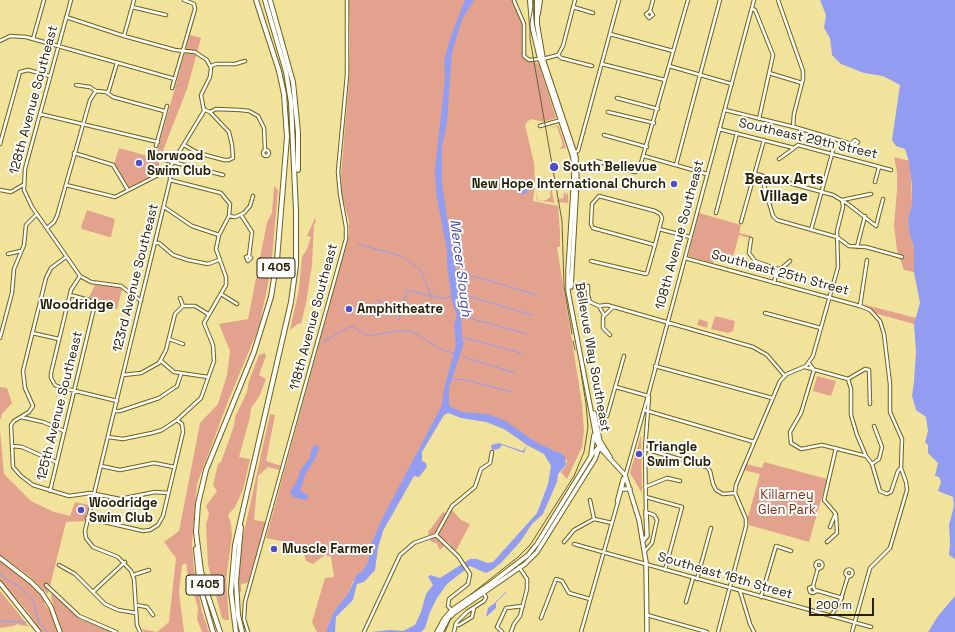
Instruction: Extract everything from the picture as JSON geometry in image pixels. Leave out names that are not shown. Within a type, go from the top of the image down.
[{"type":"highway","name":"I 405","points":[[220,632],[204,582],[196,534],[198,504],[203,479],[209,460],[259,338],[270,297],[277,260],[286,159],[287,123],[284,94],[279,71],[256,0]]},
{"type":"highway","points":[[256,0],[264,22]]},
{"type":"highway","name":"I 405","points":[[236,632],[231,604],[231,577],[235,545],[291,302],[296,265],[293,120],[289,85],[265,0]]},
{"type":"highway","points":[[270,0],[288,59],[295,95],[298,144],[296,211]]},
{"type":"highway","points":[[531,0],[531,20],[541,59]]},
{"type":"highway","points":[[537,0],[541,59]]},
{"type":"highway","points":[[538,30],[539,7],[541,0]]},
{"type":"highway","points":[[242,632],[238,615],[236,582],[245,501]]},
{"type":"highway","points":[[196,534],[195,554],[199,581],[213,632]]},
{"type":"main road","name":"Bellevue Way Southeast","points":[[541,59],[549,76],[577,170],[571,291],[600,446],[625,475],[643,541],[646,565],[647,632]]},
{"type":"main road","name":"Bellevue Way Southeast","points":[[541,59],[562,119]]},
{"type":"main road","name":"Bellevue Way Southeast","points":[[573,153],[574,171],[568,291],[594,428],[600,446],[607,456],[614,462]]},
{"type":"main road","points":[[572,206],[574,214]]},
{"type":"main road","points":[[589,459],[593,443],[594,428]]},
{"type":"main road","points":[[441,632],[453,612],[483,593],[540,548],[596,457],[600,446]]},
{"type":"main road","points":[[437,632],[444,619],[519,566],[537,544],[589,459],[600,446]]},
{"type":"main road","points":[[596,457],[599,454],[607,456]]},
{"type":"main road","points":[[622,489],[630,489]]},
{"type":"main road","points":[[643,541],[647,536],[646,512]]},
{"type":"main road","points":[[0,558],[32,582],[42,593],[49,604],[60,632]]},
{"type":"main road","points":[[0,583],[39,632]]},
{"type":"street","points":[[33,39],[44,0]]},
{"type":"street","name":"128th Avenue Southeast","points":[[71,0],[24,175],[23,185],[27,199],[80,276]]},
{"type":"street","points":[[124,36],[134,0]]},
{"type":"street","points":[[172,88],[195,9],[194,4],[184,0]]},
{"type":"street","name":"118th Avenue Southeast","points":[[248,632],[244,616],[245,602],[346,239],[346,226],[338,176],[347,71],[347,0]]},
{"type":"street","points":[[514,1],[524,24],[524,56],[529,60],[558,55],[563,46],[575,0]]},
{"type":"street","points":[[573,153],[578,151],[619,0]]},
{"type":"street","points":[[650,11],[653,0]]},
{"type":"street","points":[[596,161],[638,172],[654,123],[688,0]]},
{"type":"street","points":[[676,165],[720,0]]},
{"type":"street","name":"108th Avenue Southeast","points":[[581,632],[648,396],[754,0]]},
{"type":"street","points":[[778,0],[802,67],[802,83],[793,127]]},
{"type":"street","points":[[132,7],[166,15]]},
{"type":"street","points":[[573,7],[592,13]]},
{"type":"street","points":[[752,9],[755,10],[773,55],[759,119]]},
{"type":"street","points":[[66,17],[124,36],[183,51],[198,53],[207,60],[211,66],[210,77],[201,93],[205,110],[210,112],[229,132],[233,154],[231,160],[224,160],[198,153],[184,145]]},
{"type":"street","points":[[610,34],[673,51]]},
{"type":"street","points":[[0,41],[15,36],[33,39],[175,79]]},
{"type":"street","points":[[558,55],[561,58],[592,66]]},
{"type":"street","points":[[211,66],[216,64],[235,64],[245,61]]},
{"type":"street","points":[[108,93],[117,63]]},
{"type":"street","points":[[602,64],[665,80]]},
{"type":"street","points":[[669,66],[732,84]]},
{"type":"street","points":[[0,144],[18,76],[22,70],[26,69],[50,76]]},
{"type":"street","points":[[769,73],[802,83]]},
{"type":"street","points":[[76,85],[90,87],[96,92],[108,93],[113,97],[164,110],[165,113]]},
{"type":"street","points":[[47,228],[54,222],[57,216],[90,100],[96,92]]},
{"type":"street","points":[[617,98],[658,109]]},
{"type":"street","points":[[156,146],[167,106]]},
{"type":"street","points":[[210,112],[216,109],[240,110],[249,111],[258,116],[264,128],[265,150]]},
{"type":"street","name":"123rd Avenue Southeast","points":[[125,562],[118,557],[95,549],[86,538],[85,531],[164,207],[170,180],[170,169],[205,110]]},
{"type":"street","points":[[725,110],[798,128],[851,144]]},
{"type":"street","points":[[608,112],[654,123]]},
{"type":"street","points":[[40,114],[83,125],[113,130],[158,142]]},
{"type":"street","points":[[540,126],[562,119]]},
{"type":"street","points":[[793,122],[798,128]]},
{"type":"street","name":"Southeast 29th Street","points":[[719,129],[794,148],[798,145],[891,170]]},
{"type":"street","points":[[716,213],[737,133]]},
{"type":"street","points":[[604,135],[647,147]]},
{"type":"street","points":[[811,230],[832,154],[833,147],[829,138]]},
{"type":"street","points":[[741,222],[756,174],[764,140]]},
{"type":"street","points":[[779,159],[794,148]]},
{"type":"street","points":[[74,153],[113,165],[128,190]]},
{"type":"street","points":[[644,156],[707,174]]},
{"type":"street","points":[[165,160],[223,175]]},
{"type":"street","points":[[875,182],[879,166]]},
{"type":"street","points":[[66,185],[109,197],[115,197],[170,169]]},
{"type":"street","points":[[756,174],[822,191],[842,200],[865,216],[876,226],[883,199]]},
{"type":"street","points":[[761,175],[774,218],[837,237],[845,245],[870,247],[902,257]]},
{"type":"street","points":[[108,437],[123,439],[162,430],[178,420],[201,398],[208,378],[214,353],[212,341],[205,327],[204,321],[222,294],[226,285],[226,277],[216,249],[219,235],[229,216],[230,204],[221,193],[170,180]]},
{"type":"street","points":[[0,190],[11,192],[23,185]]},
{"type":"street","points":[[842,200],[871,194]]},
{"type":"street","points":[[229,216],[235,217],[240,215],[250,206],[253,196]]},
{"type":"street","points":[[591,261],[645,275],[647,273],[655,245],[661,215],[655,211],[603,197],[597,197],[592,204],[591,224],[593,228],[655,245]]},
{"type":"street","points":[[718,632],[746,526],[745,515],[735,493],[736,486],[780,382],[785,376],[805,367],[813,356],[838,263],[837,237],[843,207],[842,200]]},
{"type":"street","points":[[164,207],[192,226],[219,235]]},
{"type":"street","points":[[0,338],[12,293],[14,269],[22,251],[26,225],[37,214]]},
{"type":"street","points":[[240,215],[252,232],[249,256]]},
{"type":"street","points":[[857,247],[865,216]]},
{"type":"street","points":[[659,229],[690,237]]},
{"type":"street","points":[[751,239],[749,251],[750,257],[755,261],[777,269],[782,268],[790,261]]},
{"type":"street","points":[[155,243],[159,243],[173,255],[188,260],[208,264],[220,260]]},
{"type":"street","points":[[8,254],[22,251]]},
{"type":"street","points":[[66,257],[54,265],[47,274],[32,332],[23,377],[33,406],[32,410],[14,420],[11,425],[13,467],[25,480],[34,485],[72,497],[88,493],[120,500],[155,492],[168,493]]},
{"type":"street","name":"Southeast 25th Street","points":[[685,258],[829,297],[870,310],[880,321],[884,334],[890,384],[890,412],[902,439],[901,468]]},
{"type":"street","points":[[860,306],[867,260]]},
{"type":"street","points":[[774,283],[777,269]]},
{"type":"street","points":[[117,401],[59,387],[52,382],[50,373],[72,287],[80,276],[91,282],[121,286],[141,301]]},
{"type":"street","points":[[588,286],[590,302],[599,306],[607,305],[753,346],[767,355],[785,376]]},
{"type":"street","points":[[222,294],[237,304]]},
{"type":"street","name":"125th Avenue Southeast","points":[[50,491],[94,308],[89,300],[70,295]]},
{"type":"street","points":[[180,298],[183,306]]},
{"type":"street","points":[[123,375],[128,376],[141,373],[154,367],[161,361],[169,339],[175,314],[183,306],[195,306],[208,314]]},
{"type":"street","points":[[599,306],[604,315],[603,328],[610,335]]},
{"type":"street","points":[[604,315],[613,307]]},
{"type":"street","points":[[765,313],[821,328]]},
{"type":"street","points":[[32,332],[59,339]]},
{"type":"street","points":[[169,339],[183,344]]},
{"type":"street","points":[[607,416],[624,356]]},
{"type":"street","points":[[161,361],[172,371],[181,374],[208,378]]},
{"type":"street","points":[[809,363],[814,370]]},
{"type":"street","points":[[655,366],[772,398]]},
{"type":"street","points":[[805,367],[848,379],[866,368],[869,370],[870,404]]},
{"type":"street","points":[[814,370],[802,413],[790,430],[790,439],[794,445],[801,449],[822,445],[866,456]]},
{"type":"street","points":[[114,411],[120,411],[159,398],[177,386],[181,374]]},
{"type":"street","points":[[848,379],[851,389],[851,416],[866,456],[872,464],[878,489],[887,494],[891,492],[897,473],[901,468]]},
{"type":"street","points":[[616,387],[648,396],[650,398],[645,449],[646,512],[654,515],[657,520],[652,543],[645,551]]},
{"type":"street","points":[[644,410],[754,442]]},
{"type":"street","points":[[21,417],[43,422],[64,430]]},
{"type":"street","points":[[88,518],[138,531],[153,529],[158,525],[163,516],[183,429],[178,420]]},
{"type":"street","points":[[872,464],[880,456],[882,448],[874,426]]},
{"type":"street","points":[[12,446],[22,447],[56,462]]},
{"type":"street","points":[[827,542],[837,533],[836,514],[826,504],[824,497],[836,448]]},
{"type":"street","points":[[645,449],[704,466],[710,471],[712,484],[716,490],[723,494],[735,493]]},
{"type":"street","points":[[364,632],[400,555],[409,546],[436,535],[457,500],[475,487],[481,468],[490,463],[492,452]]},
{"type":"street","points":[[101,466],[120,470],[157,463],[174,467]]},
{"type":"street","points":[[852,632],[853,623],[870,568],[890,548],[894,529],[904,502],[907,485],[901,468]]},
{"type":"street","name":"108th Avenue Southeast","points":[[617,502],[625,475]]},
{"type":"street","points":[[645,487],[666,478],[680,481]]},
{"type":"street","points":[[646,497],[682,507],[665,570]]},
{"type":"street","points":[[590,500],[594,519]]},
{"type":"street","points":[[830,527],[836,514]]},
{"type":"street","points":[[564,542],[574,530],[594,519],[612,523]]},
{"type":"street","points":[[697,579],[711,528]]},
{"type":"street","points":[[436,535],[448,545],[461,560],[468,570],[470,577],[468,584],[449,599],[448,606],[453,612]]},
{"type":"street","name":"Southeast 16th Street","points":[[574,544],[871,627]]},
{"type":"street","points":[[761,597],[776,546],[791,551]]},
{"type":"street","points":[[93,592],[125,562],[133,575],[136,613],[140,632]]},
{"type":"street","points":[[59,565],[75,574],[111,608],[136,613]]},
{"type":"street","points":[[511,632],[514,624],[520,616],[527,582],[519,566]]},
{"type":"street","points":[[818,568],[815,589],[813,593],[810,591],[810,588],[815,589],[842,598]]},
{"type":"street","points":[[133,575],[149,570]]},
{"type":"street","points":[[831,616],[842,598],[848,576]]},
{"type":"street","points":[[686,602],[693,578]]},
{"type":"street","points":[[541,618],[556,579],[562,581],[568,592],[590,599]]},
{"type":"street","points":[[46,586],[79,616],[116,632]]},
{"type":"street","points":[[740,591],[753,631]]},
{"type":"street","points":[[454,632],[456,625],[467,612],[484,601],[486,597],[483,593]]},
{"type":"street","points":[[136,605],[147,607],[153,615]]},
{"type":"street","points":[[502,632],[497,627],[506,608],[523,606]]},
{"type":"street","points":[[456,625],[460,625],[472,617],[474,608]]},
{"type":"street","points":[[647,615],[707,632]]},
{"type":"green space","points":[[349,0],[513,0],[520,16],[523,29],[523,56],[528,61],[539,65],[556,118],[543,122],[532,119],[525,125],[534,163],[535,184],[533,201],[558,206],[560,247],[557,247],[582,404],[584,431],[582,447],[567,479],[561,472],[566,466],[567,460],[550,453],[491,419],[441,408],[381,522],[370,546],[368,562],[362,573],[353,581],[349,592],[333,613],[326,632],[317,632],[312,622],[325,578],[334,577],[331,557],[325,555],[313,564],[306,561],[303,551],[286,542],[266,538],[349,234],[349,221],[342,196],[341,175],[349,81]]},
{"type":"green space","points":[[190,35],[201,38],[187,89],[159,161],[159,170],[156,174],[129,187],[114,164],[119,148],[155,158]]},
{"type":"green space","points":[[557,125],[566,148],[559,149],[563,145],[557,126],[550,129]]},
{"type":"green space","points":[[894,157],[910,161],[912,203],[908,220],[910,236],[914,247],[914,272],[904,270],[897,250],[894,226],[897,172]]},
{"type":"green space","points":[[551,185],[554,203],[541,201],[550,198]]},
{"type":"green space","points":[[274,186],[278,190],[271,269],[259,327],[229,399],[197,484],[192,544],[194,569],[202,612],[209,632],[202,632],[197,619],[198,609],[195,597],[191,593],[186,563],[182,565],[179,592],[184,632],[157,632],[169,622],[176,558],[164,542],[179,531],[200,423],[218,404],[227,375],[230,351],[219,324],[248,319],[267,222],[272,213]]},
{"type":"green space","points":[[565,191],[566,196],[568,192],[568,203],[557,202],[557,200],[563,198]]},
{"type":"green space","points":[[87,210],[115,219],[111,237],[82,229],[81,227]]},
{"type":"green space","points":[[699,213],[741,225],[739,233],[752,236],[749,238],[739,235],[733,257],[716,252],[713,263],[688,256]]},
{"type":"green space","points":[[315,218],[316,222],[314,225],[312,265],[306,303],[301,324],[299,323],[290,330],[299,289],[302,257],[307,249],[311,237],[307,236]]},
{"type":"green space","points":[[95,285],[122,289],[117,309],[96,308],[94,302],[89,297]]},
{"type":"green space","points":[[862,304],[916,318],[914,324],[874,313]]},
{"type":"green space","points":[[715,316],[735,321],[733,331],[728,333],[711,329]]},
{"type":"green space","points":[[699,319],[708,322],[707,328],[697,325]]},
{"type":"green space","points":[[265,353],[266,356],[259,375],[266,379],[259,397],[251,408],[239,457],[250,459],[243,490],[235,507],[228,515],[231,524],[232,536],[226,580],[229,620],[225,620],[222,618],[208,565],[206,525],[209,514],[206,506],[217,491],[213,485],[218,464],[221,462],[234,426],[235,417],[247,392],[249,381],[259,355]]},
{"type":"green space","points":[[817,376],[836,381],[831,396],[813,391]]},
{"type":"green space","points":[[0,387],[7,388],[12,403],[2,414],[0,420]]},
{"type":"green space","points":[[270,414],[275,415],[266,461],[281,466],[279,470],[268,467],[258,476],[254,520],[266,522],[248,583],[241,584],[241,592],[238,592],[239,561],[243,537]]},
{"type":"green space","points":[[0,430],[4,474],[31,501],[54,512],[70,516],[75,502],[89,505],[85,521],[66,522],[48,594],[29,576],[0,555]]},
{"type":"green space","name":"Triangle Swim Club","points":[[641,435],[642,493],[630,473]]},
{"type":"green space","name":"Killarney Glen Park","points":[[764,462],[827,479],[809,542],[749,525],[748,517],[760,474],[743,470],[746,464],[762,468]]},
{"type":"green space","points":[[452,510],[461,520],[470,524],[456,551],[448,542],[440,550],[437,544],[430,541],[428,532],[443,512],[449,515]]},
{"type":"green space","points":[[0,560],[33,586],[43,598],[58,632],[42,632],[27,611],[0,580]]},
{"type":"green space","points":[[0,591],[29,627],[17,624],[14,626],[0,628]]},
{"type":"green space","points":[[52,591],[78,618],[110,632],[63,632],[51,598]]},
{"type":"green space","points":[[141,629],[157,632],[144,632]]},
{"type":"water","name":"Mercer Slough","points":[[465,0],[474,0],[462,19],[452,53],[447,123],[442,147],[442,185],[461,306],[462,340],[464,342],[449,388],[449,406],[462,412],[487,414],[504,420],[534,441],[561,453],[565,457],[566,465],[558,474],[557,482],[543,514],[532,524],[520,542],[501,563],[492,570],[486,573],[470,566],[447,584],[437,598],[430,612],[425,628],[421,632],[372,632],[389,630],[403,631],[415,625],[421,612],[426,594],[433,585],[428,577],[430,575],[440,578],[470,559],[477,559],[487,563],[493,562],[537,513],[548,484],[551,466],[544,454],[527,445],[504,429],[486,422],[461,418],[448,413],[444,415],[422,452],[422,461],[426,463],[427,467],[419,477],[414,476],[383,531],[378,548],[375,570],[364,582],[357,584],[353,600],[336,617],[335,632],[326,632],[333,613],[349,592],[357,574],[362,572],[368,562],[370,546],[382,519],[442,405],[444,389],[456,345],[454,325],[457,315],[452,302],[447,265],[447,251],[436,193],[435,169],[445,78],[444,61],[451,36]]},
{"type":"water","points":[[820,0],[955,0],[955,559],[949,555],[949,525],[954,506],[953,497],[938,491],[941,482],[939,477],[935,476],[938,463],[928,453],[928,445],[925,442],[928,431],[926,417],[916,410],[912,396],[916,352],[914,324],[920,303],[914,272],[914,247],[910,236],[908,220],[912,203],[912,186],[909,162],[905,149],[896,146],[892,140],[900,85],[883,76],[864,73],[841,64],[832,55],[830,38],[824,28],[826,15]]},
{"type":"water","points":[[521,184],[525,184],[528,189],[525,194],[521,194],[518,191],[518,187]]},
{"type":"water","points":[[499,443],[523,451],[527,445],[524,453],[502,445],[499,449],[492,450],[491,445]]},
{"type":"water","points":[[315,445],[319,447],[316,457],[305,475],[300,491],[308,495],[308,498],[305,500],[293,497],[290,492],[299,477],[300,470],[310,458],[311,450]]},
{"type":"water","points":[[955,596],[955,632],[928,632],[938,616]]},
{"type":"water","points":[[496,602],[496,608],[486,617],[488,608]]},
{"type":"waterway","points":[[358,244],[401,256],[420,269],[431,295],[443,299],[451,296]]},
{"type":"waterway","points":[[453,270],[537,295]]},
{"type":"waterway","points":[[399,320],[407,290],[434,297]]},
{"type":"waterway","points":[[458,293],[532,315]]},
{"type":"waterway","points":[[376,300],[402,309]]},
{"type":"waterway","points":[[462,316],[527,334]]},
{"type":"waterway","points":[[323,342],[349,327],[353,327],[369,336],[396,331],[411,331],[442,350],[454,353]]},
{"type":"waterway","points":[[462,337],[521,353]]},
{"type":"waterway","points":[[463,357],[515,373]]},
{"type":"waterway","points":[[453,379],[466,380],[512,392]]},
{"type":"waterway","points":[[0,573],[4,578],[19,586],[33,600],[38,620],[47,632]]},
{"type":"waterway","points":[[496,602],[506,592]]},
{"type":"waterway","points":[[0,621],[26,622]]},
{"type":"tram line","points":[[534,0],[530,23],[530,39],[562,221],[564,286],[572,334]]},
{"type":"tram line","points":[[573,341],[575,350]]},
{"type":"tram line","points":[[470,595],[518,557],[530,545],[574,476],[584,452],[588,427],[580,366]]},
{"type":"tram line","points":[[445,632],[451,618]]},
{"type":"place","name":"Norwood Swim Club","points":[[139,163]]},
{"type":"place","name":"South Bellevue","points":[[554,167]]},
{"type":"place","name":"New Hope International Church","points":[[674,184]]},
{"type":"place","name":"Amphitheatre","points":[[349,309]]},
{"type":"place","name":"Triangle Swim Club","points":[[639,454]]},
{"type":"place","name":"Woodridge Swim Club","points":[[81,510]]},
{"type":"place","name":"Muscle Farmer","points":[[274,549]]},
{"type":"district","name":"Beaux Arts Village","points":[[784,188]]},
{"type":"district","name":"Woodridge","points":[[77,305]]}]
